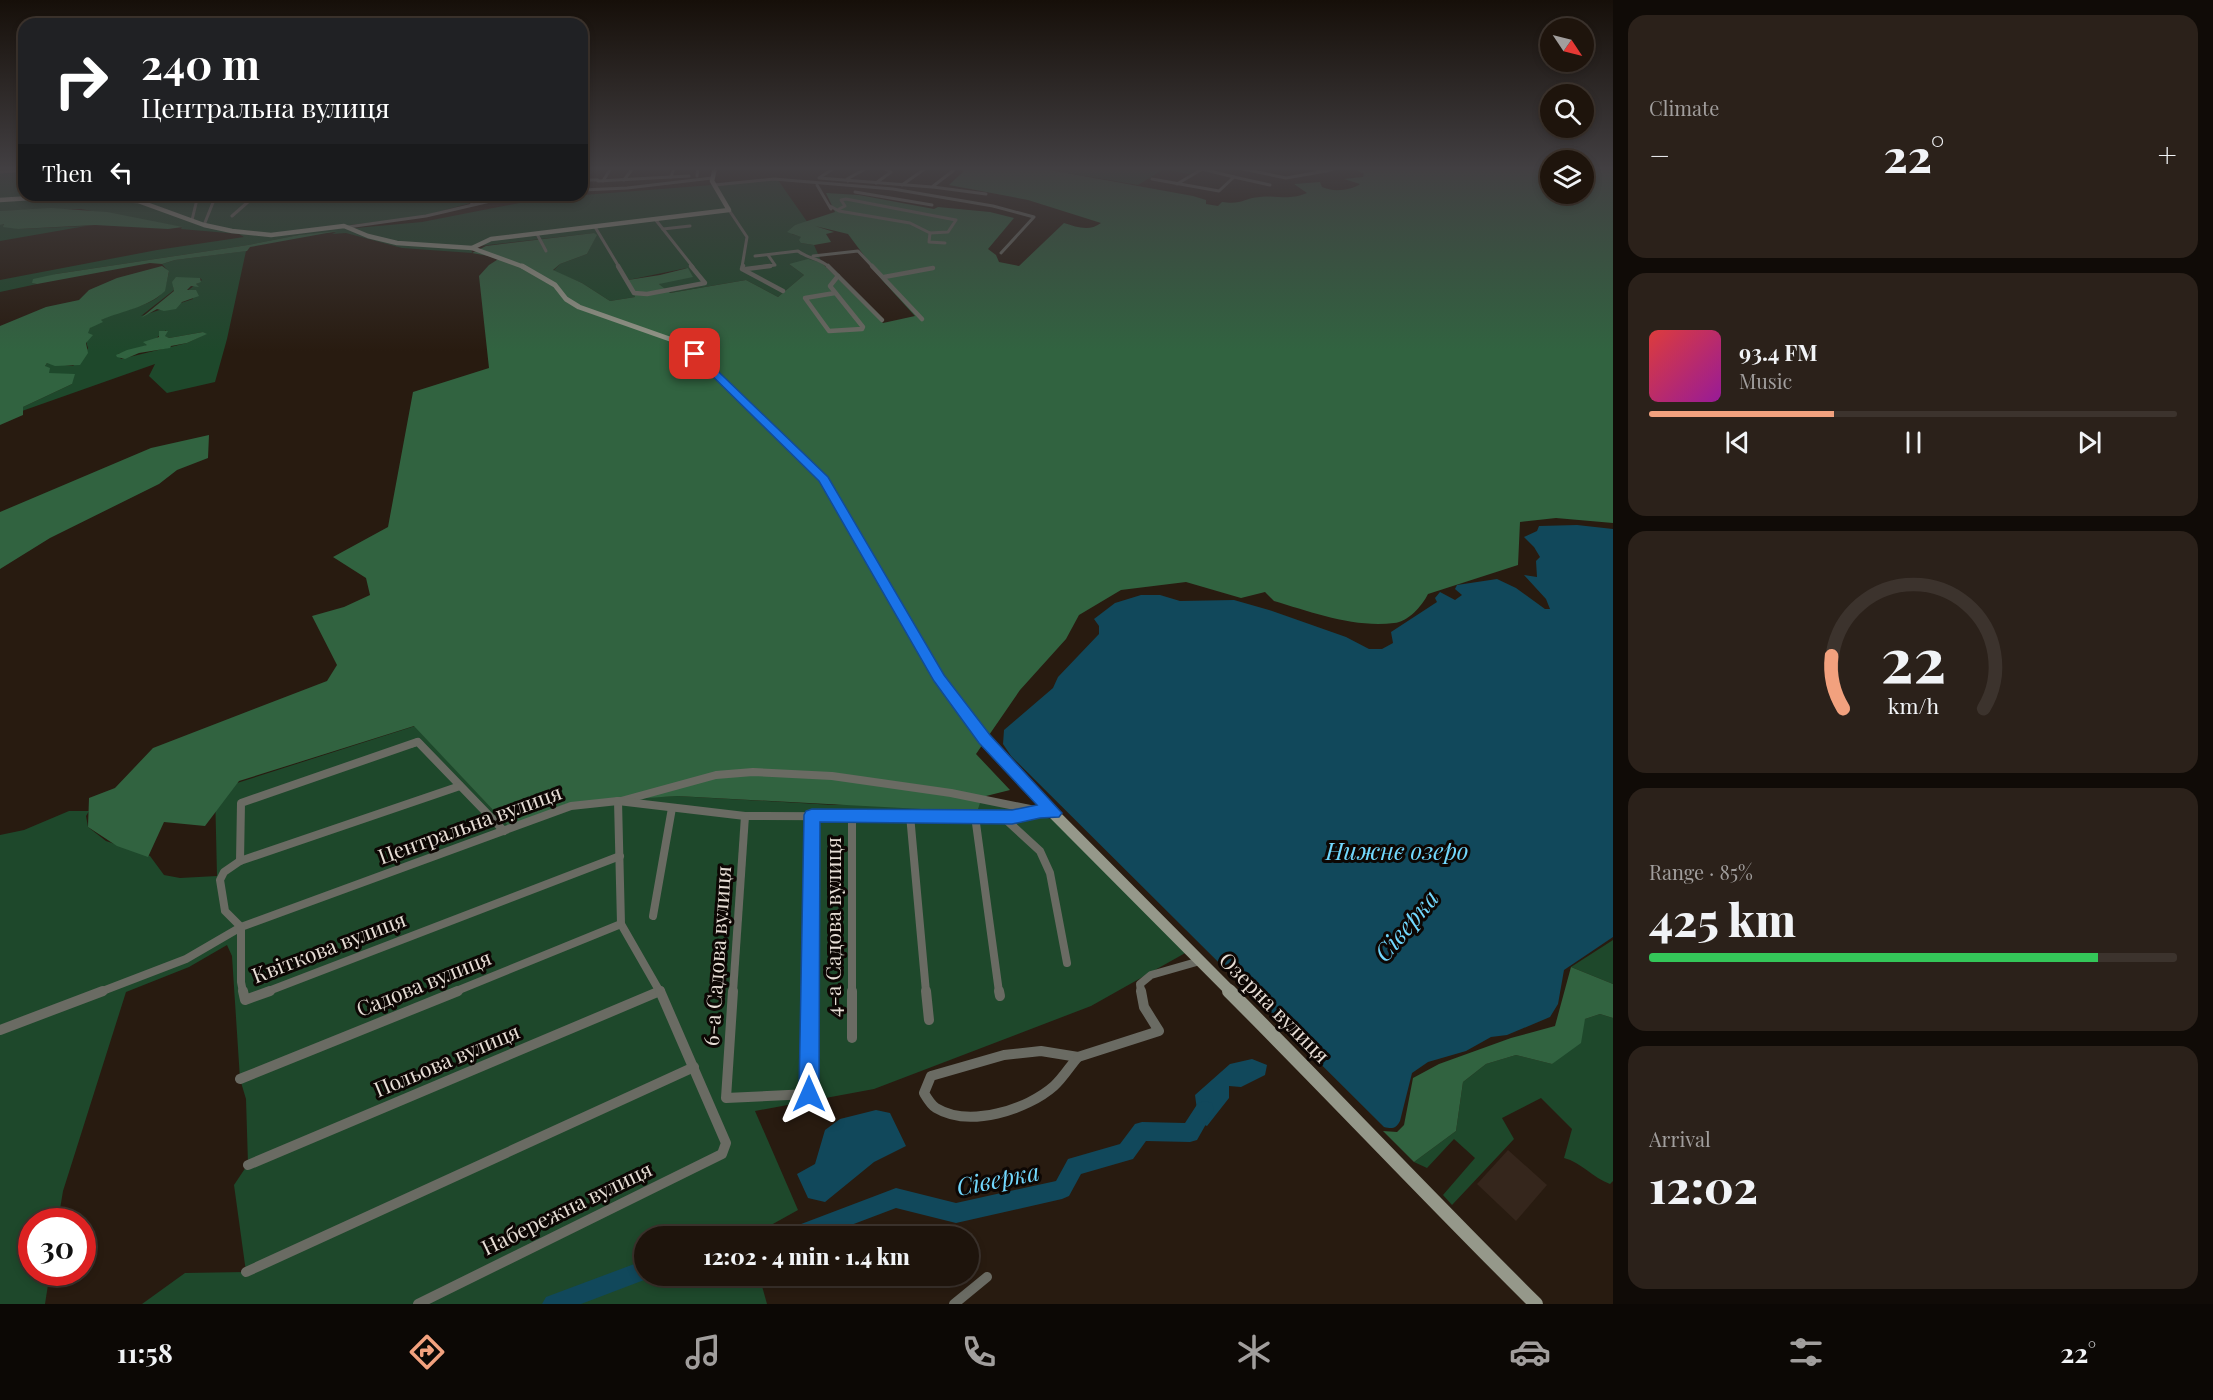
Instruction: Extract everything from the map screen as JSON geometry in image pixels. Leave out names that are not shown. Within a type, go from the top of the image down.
[{"type":"street","points":[[219,229],[265,235],[311,229]]},
{"type":"street","points":[[352,229],[368,236],[397,243],[472,248],[491,239],[580,229]]},
{"type":"street","points":[[597,229],[634,293],[647,294],[705,283],[663,229]]},
{"type":"street","points":[[742,229],[747,237],[742,269],[746,269],[783,291]]},
{"type":"street","points":[[922,229],[930,233],[948,232],[950,229]]},
{"type":"street","points":[[1001,254],[1023,229]]},
{"type":"street","points":[[930,233],[929,242],[945,243]]},
{"type":"street","points":[[537,234],[546,251]]},
{"type":"street","name":"Озерна вулиця","points":[[472,248],[517,263],[555,285],[567,299],[579,307],[681,344],[710,367],[824,480],[939,678],[984,739],[1047,812],[1200,961],[1444,1213],[1536,1304]]},
{"type":"street","points":[[755,256],[798,251],[810,258],[824,261],[882,320]]},
{"type":"street","points":[[810,258],[858,251],[922,319]]},
{"type":"street","points":[[746,269],[775,265],[768,255]]},
{"type":"street","points":[[884,277],[933,268]]},
{"type":"street","points":[[835,292],[805,298],[829,331],[862,329],[863,327],[835,292],[830,286],[838,276]]},
{"type":"street","points":[[240,861],[241,803],[418,742],[504,831]]},
{"type":"street","points":[[246,1272],[694,1066],[660,991],[621,924],[618,801],[716,775],[753,772],[832,776],[951,793],[1047,812]]},
{"type":"street","points":[[241,927],[225,911],[220,880],[224,872],[240,861],[460,786]]},
{"type":"street","name":"Центральна вулиця","points":[[0,1030],[186,959],[241,927],[571,806],[618,801],[745,816],[1003,817],[1047,812]]},
{"type":"street","points":[[653,916],[672,808]]},
{"type":"street","name":"6-а Садова вулиця","points":[[745,816],[726,1098],[809,1094],[812,815]]},
{"type":"street","points":[[910,815],[929,1020]]},
{"type":"street","name":"4-а Садова вулиця","points":[[852,816],[852,1038]]},
{"type":"street","points":[[975,816],[1000,996]]},
{"type":"street","points":[[1003,817],[1040,851],[1050,873],[1067,963]]},
{"type":"street","name":"Квіткова вулиця","points":[[241,927],[241,982],[245,1000],[620,856]]},
{"type":"street","name":"Садова вулиця","points":[[240,1079],[621,924]]},
{"type":"street","points":[[1078,1057],[1062,1052],[1022,1051],[931,1076],[924,1093],[934,1107],[956,1114],[1016,1110],[1054,1086],[1078,1057],[1159,1031],[1144,1007],[1140,984],[1151,975],[1200,961]]},
{"type":"street","name":"Польова вулиця","points":[[248,1165],[660,991]]},
{"type":"street","name":"Набережна вулиця","points":[[418,1304],[722,1154],[726,1143],[708,1105],[694,1066]]},
{"type":"street","points":[[954,1304],[987,1277]]},
{"type":"shaded area","points":[[1508,1150],[1547,1185],[1516,1221],[1477,1184]]},
{"type":"green space","points":[[0,229],[70,229],[0,241]]},
{"type":"green space","points":[[181,229],[794,229],[792,234],[802,237],[801,243],[814,245],[822,263],[789,264],[804,275],[778,297],[746,280],[669,293],[659,284],[687,268],[628,280],[635,297],[610,301],[582,283],[553,271],[560,264],[587,254],[596,236],[594,233],[471,247],[472,253],[402,248],[346,233],[332,234],[336,232],[299,235],[56,274],[32,283],[37,284],[0,292],[0,280],[157,250],[244,237],[239,234]]},
{"type":"green space","points":[[791,229],[824,229],[834,232],[826,234],[831,242],[814,245],[801,243],[799,240],[801,237],[787,232]]},
{"type":"green space","points":[[827,229],[1005,229],[988,249],[996,255],[999,262],[1019,266],[1058,229],[1613,229],[1613,523],[1556,518],[1520,522],[1518,565],[1428,594],[1414,613],[1394,623],[1348,621],[1274,601],[1265,592],[1241,598],[1186,582],[1121,590],[1079,615],[1066,639],[1020,690],[976,754],[1010,790],[982,797],[977,812],[677,796],[569,803],[509,827],[414,726],[239,781],[205,826],[164,822],[148,857],[117,846],[88,827],[89,798],[115,788],[153,748],[327,681],[337,665],[312,616],[344,607],[370,595],[366,578],[333,557],[388,527],[413,392],[489,368],[479,276],[489,265],[500,258],[472,253],[486,246],[594,233],[597,235],[587,254],[560,264],[553,270],[582,283],[610,301],[635,297],[628,280],[688,268],[693,277],[659,284],[670,293],[746,280],[778,297],[804,275],[789,264],[808,259],[822,263],[883,323],[915,316],[883,281],[848,234]]},
{"type":"green space","points":[[338,231],[250,247],[247,251],[175,260],[162,264],[150,263],[37,284],[32,283],[33,279],[56,274],[299,235]]},
{"type":"green space","points":[[246,251],[215,382],[167,393],[149,376],[155,364],[22,411],[23,407],[72,384],[48,373],[45,366],[47,363],[73,366],[82,359],[88,348],[86,336],[91,327],[101,320],[153,301],[161,294],[169,272],[162,264],[175,260]],"holes":[[[180,278],[200,278],[202,280],[187,291],[191,292],[193,299],[141,316],[174,290],[173,287]],[[166,330],[164,336],[169,338],[203,332],[206,334],[187,343],[121,359],[118,354],[148,345]]]},
{"type":"green space","points":[[162,266],[169,271],[165,291],[151,301],[101,320],[103,322],[90,328],[88,333],[93,335],[86,343],[88,353],[80,365],[55,366],[47,363],[45,366],[50,368],[49,373],[75,374],[72,384],[23,407],[23,415],[0,425],[0,326],[46,307],[79,300],[89,290],[117,278]]},
{"type":"green space","points":[[176,277],[200,278],[201,282],[196,284],[199,287],[191,286],[187,290],[196,290],[199,296],[182,302],[176,309],[164,311],[157,309],[141,318],[174,291],[172,282]]},
{"type":"green space","points":[[159,331],[168,331],[165,336],[169,338],[203,332],[207,334],[170,348],[139,353],[125,359],[117,357],[116,355],[127,350],[147,345],[143,342],[159,337]]},
{"type":"green space","points":[[209,435],[208,458],[177,470],[159,484],[50,538],[0,569],[0,512],[151,448]]},
{"type":"green space","points":[[415,726],[509,827],[569,803],[629,798],[677,796],[834,805],[982,797],[1054,820],[1187,952],[1091,1006],[874,1089],[755,1111],[798,1210],[769,1226],[634,1226],[634,1286],[762,1286],[767,1304],[142,1304],[185,1273],[246,1272],[234,1185],[248,1164],[246,1099],[240,1079],[232,956],[227,945],[189,967],[126,992],[63,1191],[60,1208],[18,1208],[18,1286],[48,1286],[45,1304],[0,1304],[0,835],[24,830],[69,811],[89,811],[86,816],[88,827],[106,841],[150,856],[164,875],[180,878],[217,876],[215,790]]},
{"type":"green space","points":[[1613,940],[1613,984],[1571,967]]},
{"type":"green space","points":[[1571,967],[1613,984],[1613,1018],[1600,1014],[1585,1019],[1581,1043],[1552,1064],[1516,1055],[1486,1064],[1463,1082],[1456,1131],[1414,1162],[1383,1131],[1397,1132],[1404,1125],[1413,1078],[1439,1064],[1511,1038],[1555,1026]]},
{"type":"green space","points":[[1600,1014],[1613,1018],[1613,1181],[1610,1184],[1564,1158],[1572,1129],[1541,1098],[1502,1118],[1514,1139],[1452,1205],[1443,1195],[1475,1158],[1454,1139],[1427,1168],[1414,1162],[1456,1131],[1463,1082],[1486,1064],[1516,1055],[1552,1064],[1585,1019]]},
{"type":"water","name":"Нижнє озеро","points":[[1577,525],[1613,529],[1613,937],[1564,970],[1558,1004],[1550,1017],[1507,1035],[1491,1037],[1466,1051],[1428,1062],[1412,1073],[1400,1121],[1394,1128],[1384,1127],[1011,756],[1003,744],[1004,730],[1053,688],[1058,677],[1099,634],[1099,626],[1094,619],[1115,603],[1141,595],[1160,595],[1180,601],[1234,600],[1346,637],[1369,649],[1382,649],[1393,643],[1391,632],[1437,602],[1435,598],[1440,592],[1455,600],[1462,595],[1455,589],[1457,585],[1497,579],[1516,588],[1545,609],[1550,609],[1546,599],[1524,575],[1537,577],[1536,561],[1540,557],[1524,537],[1537,531],[1539,526]]},
{"type":"water","points":[[1252,1059],[1267,1065],[1265,1075],[1241,1087],[1229,1086],[1229,1098],[1207,1126],[1194,1120],[1197,1110],[1195,1095],[1230,1064]]},
{"type":"water","points":[[876,1110],[890,1113],[906,1146],[874,1162],[825,1202],[808,1198],[797,1174],[815,1164],[825,1130],[840,1119]]},
{"type":"waterway","name":"Сіверка","points":[[822,1226],[896,1198],[956,1213],[1062,1189],[1075,1166],[1126,1152],[1142,1131],[1190,1133],[1205,1110]]},
{"type":"waterway","name":"Сіверка","points":[[553,1304],[634,1274]]},
{"type":"route","points":[[695,354],[824,480],[939,678],[984,739],[1053,813],[1040,811],[1012,817],[812,815],[809,1094]]}]
